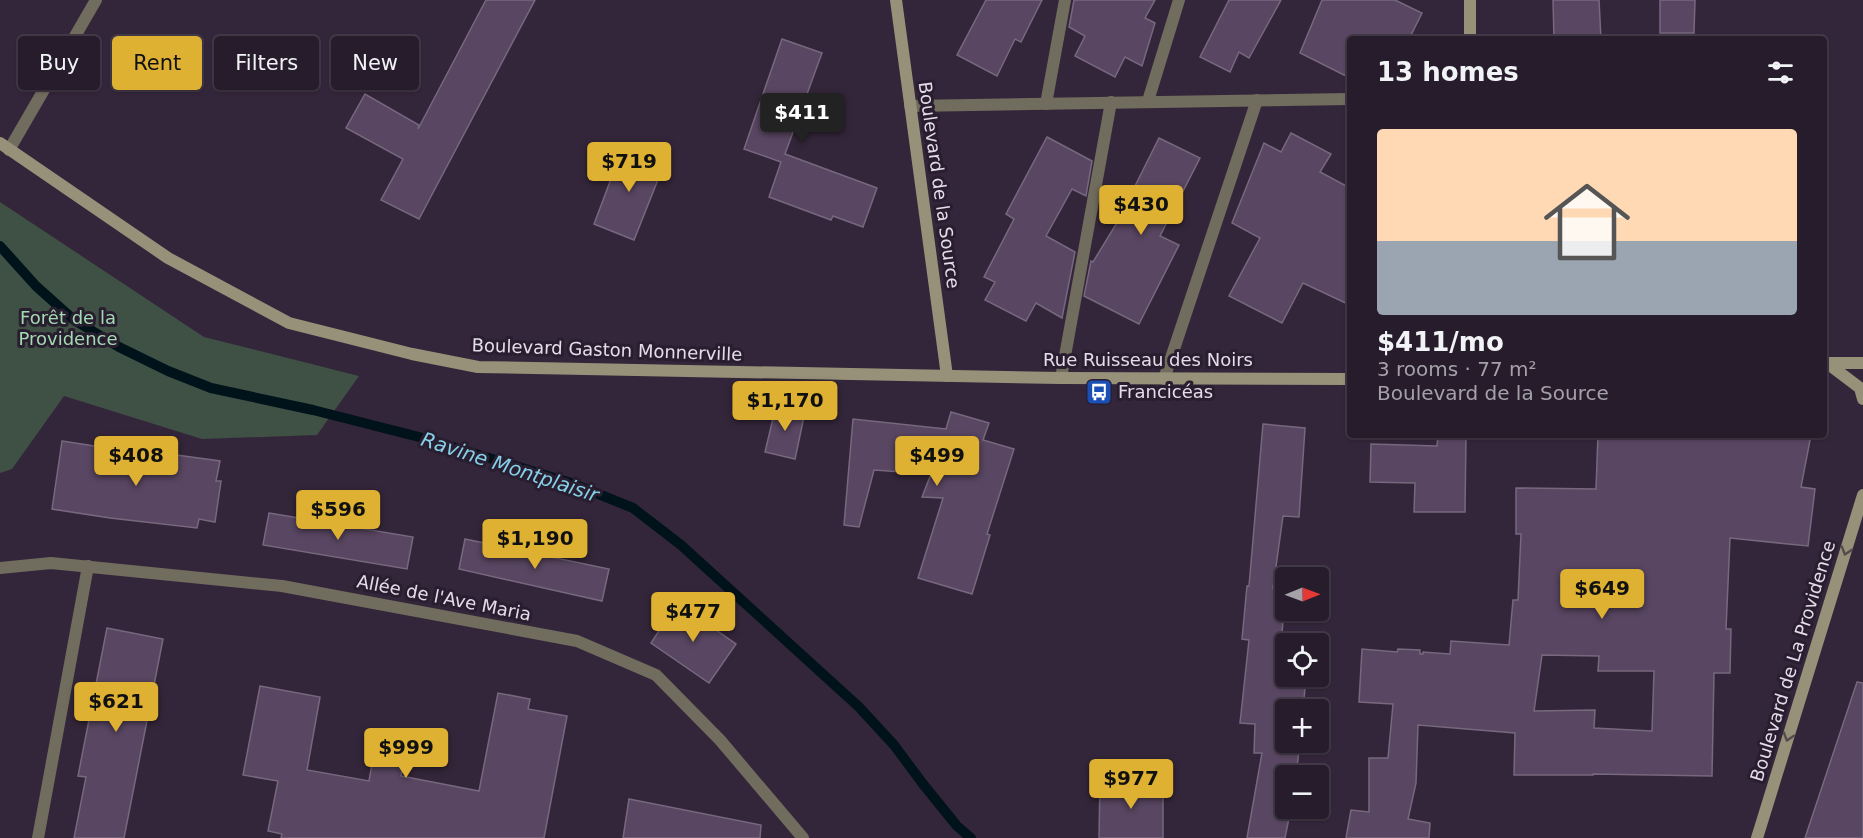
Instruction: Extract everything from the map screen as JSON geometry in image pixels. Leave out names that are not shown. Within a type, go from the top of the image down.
[{"type":"street","points":[[5,146],[96,0]]},
{"type":"street","name":"Boulevard de la Source","points":[[896,0],[947,375]]},
{"type":"street","points":[[1046,104],[1065,0]]},
{"type":"street","points":[[1148,101],[1179,0]]},
{"type":"street","points":[[1470,0],[1470,36]]},
{"type":"street","points":[[910,106],[1347,99]]},
{"type":"street","points":[[1164,379],[1257,100]]},
{"type":"street","points":[[1060,378],[1111,102]]},
{"type":"street","name":"Boulevard Gaston Monnerville","points":[[5,146],[168,258],[289,323],[412,354],[478,367],[947,375]]},
{"type":"street","points":[[1827,363],[1863,363]]},
{"type":"street","points":[[1827,364],[1860,388],[1863,399]]},
{"type":"street","name":"Rue Ruisseau des Noirs","points":[[947,375],[1060,378],[1347,379]]},
{"type":"street","name":"Boulevard de La Providence","points":[[1757,838],[1863,495]]},
{"type":"street","name":"Allée de l'Ave Maria","points":[[0,568],[51,563],[282,586],[577,641],[656,675],[720,740],[803,838]]},
{"type":"street","points":[[38,838],[88,566]]},
{"type":"green space","name":"Forêt de la Providence","points":[[0,202],[204,337],[359,376],[317,435],[202,439],[64,396],[12,469],[0,473]]},
{"type":"building","points":[[486,0],[535,0],[419,219],[381,200],[403,159],[346,128],[365,94],[419,125],[418,129]]},
{"type":"building","points":[[986,0],[1042,0],[1021,42],[1015,39],[997,76],[957,55]]},
{"type":"building","points":[[1074,0],[1155,0],[1145,18],[1155,23],[1142,66],[1125,57],[1115,77],[1075,56],[1085,36],[1069,27]]},
{"type":"building","points":[[1229,0],[1281,0],[1249,58],[1239,52],[1230,72],[1200,57]]},
{"type":"building","points":[[1322,0],[1395,0],[1422,13],[1410,36],[1347,36],[1347,76],[1300,53]]},
{"type":"building","points":[[1553,0],[1599,0],[1601,36],[1554,36]]},
{"type":"building","points":[[1660,0],[1695,0],[1694,33],[1660,33]]},
{"type":"building","points":[[782,39],[822,53],[785,154],[877,188],[863,227],[833,216],[831,220],[769,197],[781,162],[744,149]]},
{"type":"building","points":[[1291,133],[1331,154],[1320,172],[1347,186],[1347,304],[1303,283],[1282,323],[1229,296],[1260,238],[1232,223],[1264,143],[1281,152]]},
{"type":"building","points":[[1047,137],[1092,161],[1086,196],[1072,189],[1046,236],[1075,252],[1062,318],[1036,303],[1026,321],[985,300],[995,282],[984,277],[1014,219],[1006,214]]},
{"type":"building","points":[[1159,138],[1200,158],[1160,236],[1179,245],[1139,324],[1084,296],[1091,261],[1093,262],[1115,226]]},
{"type":"building","points":[[623,147],[664,161],[634,240],[594,224]]},
{"type":"building","points":[[776,406],[805,412],[795,459],[765,452]]},
{"type":"building","points":[[951,412],[989,423],[983,440],[1014,449],[987,534],[990,535],[972,594],[918,578],[943,498],[922,497],[931,474],[874,470],[859,527],[844,525],[853,419],[946,429]]},
{"type":"building","points":[[1263,424],[1305,428],[1299,517],[1283,516],[1273,588],[1275,588],[1275,621],[1283,621],[1282,633],[1275,633],[1275,687],[1305,688],[1304,699],[1275,699],[1275,753],[1299,753],[1297,765],[1275,765],[1275,819],[1289,819],[1285,838],[1247,838],[1262,753],[1254,753],[1255,724],[1240,723],[1249,640],[1242,639],[1247,586],[1249,586]]},
{"type":"building","points":[[1438,438],[1466,438],[1465,512],[1414,512],[1415,483],[1370,482],[1371,444],[1437,446]]},
{"type":"building","points":[[1598,438],[1810,438],[1801,487],[1815,489],[1808,546],[1730,538],[1726,629],[1731,629],[1730,673],[1714,673],[1712,776],[1514,775],[1515,733],[1418,725],[1416,783],[1408,819],[1430,823],[1429,838],[1346,838],[1351,810],[1369,812],[1369,758],[1388,758],[1393,704],[1359,702],[1362,649],[1397,652],[1398,649],[1420,650],[1420,654],[1423,652],[1450,654],[1451,641],[1509,645],[1513,600],[1518,600],[1521,534],[1516,534],[1516,488],[1596,489]],"holes":[[[1542,655],[1599,656],[1598,671],[1654,671],[1652,731],[1594,728],[1595,710],[1534,711]]]},
{"type":"building","points":[[62,441],[120,450],[119,462],[174,469],[177,455],[220,461],[216,481],[221,481],[215,522],[199,519],[197,528],[52,509]]},
{"type":"building","points":[[269,513],[413,537],[407,569],[263,545]]},
{"type":"building","points":[[465,539],[609,569],[602,601],[459,569]]},
{"type":"building","points":[[677,603],[736,644],[709,683],[651,643]]},
{"type":"building","points":[[107,628],[163,639],[124,838],[74,838],[86,777],[78,776]]},
{"type":"building","points":[[1857,682],[1863,683],[1863,838],[1805,838]]},
{"type":"building","points":[[260,686],[320,697],[307,770],[369,781],[377,735],[407,740],[401,776],[479,791],[498,693],[530,699],[528,709],[567,716],[544,838],[281,838],[282,834],[268,831],[278,781],[243,775]]},
{"type":"building","points":[[1100,781],[1163,782],[1163,838],[1099,838]]},
{"type":"building","points":[[629,799],[761,825],[760,838],[623,838]]},
{"type":"waterway","name":"Ravine Montplaisir","points":[[0,246],[36,286],[74,320],[119,347],[168,371],[211,388],[313,410],[427,439],[571,483],[633,508],[681,545],[859,707],[894,745],[957,826],[971,838]]},
{"type":"place","name":"Francicéas","points":[[1099,392]]}]
